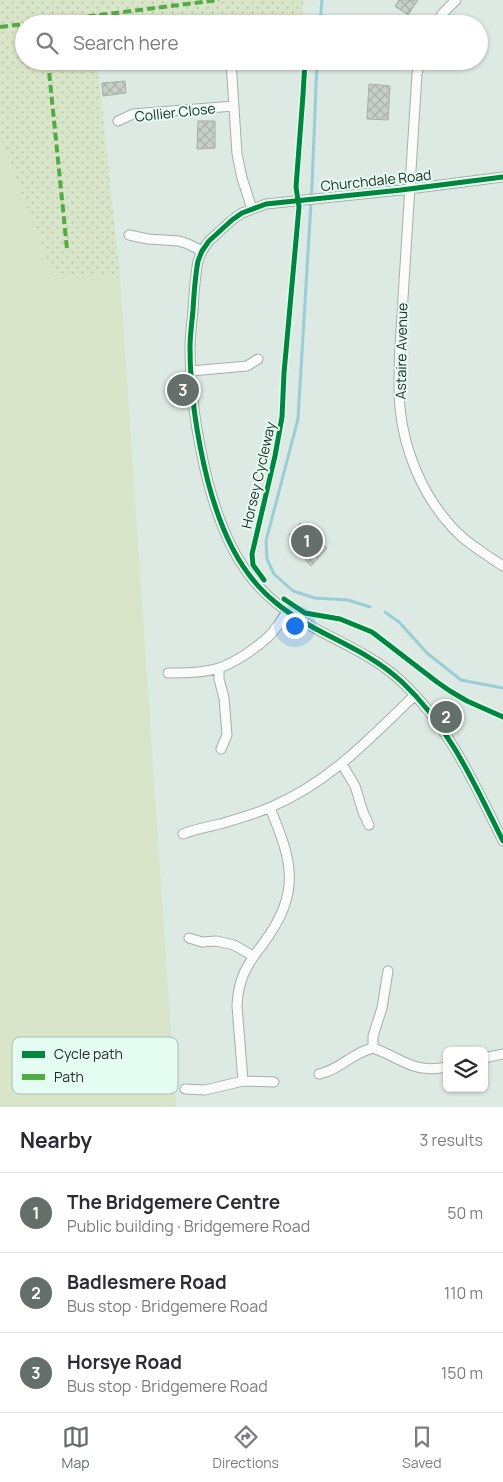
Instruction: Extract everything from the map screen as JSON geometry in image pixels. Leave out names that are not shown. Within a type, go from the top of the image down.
[{"type":"street","points":[[442,15],[456,0]]},
{"type":"street","points":[[232,70],[238,160],[252,208]]},
{"type":"street","name":"Astaire Avenue","points":[[418,70],[398,378],[404,437],[414,465],[437,508],[452,527],[503,566]]},
{"type":"street","name":"Collier Close","points":[[118,121],[133,114],[234,106]]},
{"type":"street","name":"Churchdale Road","points":[[202,251],[209,241],[232,220],[252,208],[266,204],[503,177]]},
{"type":"street","points":[[129,234],[148,239],[179,241],[202,251],[196,272],[190,347],[191,387],[202,459],[223,528],[238,560],[251,579],[264,593],[287,612],[318,631],[363,653],[382,666],[415,695],[454,747],[471,776],[503,841]]},
{"type":"street","points":[[191,371],[247,366],[258,360]]},
{"type":"street","points":[[168,673],[219,668],[268,637],[287,612]]},
{"type":"street","points":[[219,668],[227,735],[221,749]]},
{"type":"street","points":[[183,834],[194,829],[219,824],[270,808],[306,789],[342,764],[383,728],[415,695]]},
{"type":"street","points":[[342,764],[355,786],[369,825]]},
{"type":"street","points":[[243,1080],[237,994],[246,968],[282,913],[288,896],[290,878],[289,863],[280,832],[270,808]]},
{"type":"street","points":[[189,938],[202,942],[234,945],[253,956]]},
{"type":"street","points":[[373,1048],[373,1036],[382,1008],[388,972]]},
{"type":"street","points":[[319,1074],[330,1072],[358,1053],[373,1048],[403,1063],[416,1067],[429,1069],[443,1067]]},
{"type":"street","points":[[488,1057],[503,1054]]},
{"type":"street","points":[[185,1089],[205,1090],[243,1080],[274,1082]]},
{"type":"green space","points":[[0,0],[303,0],[302,15],[15,15],[15,70],[98,70],[120,277],[53,273],[0,134]]},
{"type":"green space","points":[[0,133],[53,273],[120,277],[171,1037],[12,1037],[12,1094],[175,1094],[176,1107],[0,1107]]},
{"type":"building","points":[[399,0],[418,0],[408,15],[395,6]]},
{"type":"building","points":[[125,81],[126,93],[103,96],[102,83]]},
{"type":"building","points":[[369,84],[390,86],[388,120],[367,119]]},
{"type":"building","points":[[198,121],[215,121],[215,148],[197,149]]},
{"type":"building","points":[[300,523],[327,548],[311,566],[305,560],[308,557],[298,549],[301,546],[289,535]]},
{"type":"waterway","points":[[321,15],[322,0]]},
{"type":"waterway","points":[[317,70],[312,186],[298,419],[266,541],[267,559],[274,574],[293,591],[315,598],[348,600],[370,607]]},
{"type":"waterway","points":[[385,612],[399,622],[427,653],[461,680],[503,688]]},
{"type":"marked path","points":[[100,15],[219,0]]},
{"type":"marked path","points":[[0,27],[15,25]]},
{"type":"marked path","points":[[49,70],[67,249]]},
{"type":"cycle path","name":"Horsey Cycleway","points":[[264,580],[253,565],[252,554],[275,456],[282,417],[284,373],[299,207],[296,187],[304,70]]},
{"type":"cycle path","points":[[503,177],[266,204],[242,213],[209,241],[198,261],[190,347],[197,432],[208,482],[218,516],[241,563],[262,590],[275,602],[306,623],[372,659],[402,682],[419,699],[460,757],[503,841]]},
{"type":"cycle path","points":[[284,599],[305,613],[340,619],[372,632],[450,691],[503,717]]},
{"type":"place","name":"Horsye Road","points":[[183,390]]},
{"type":"place","name":"The Bridgemere Centre","points":[[307,541]]},
{"type":"place","name":"Badlesmere Road","points":[[446,717]]}]
